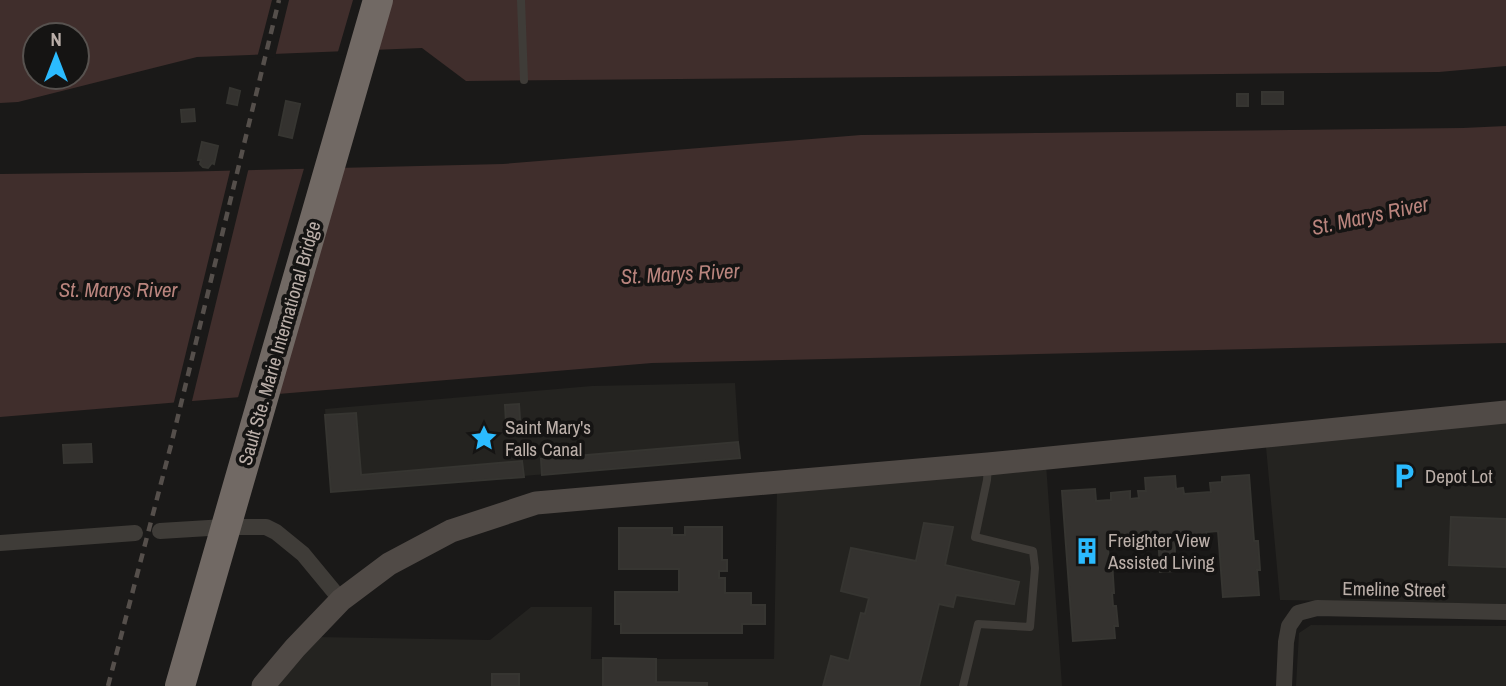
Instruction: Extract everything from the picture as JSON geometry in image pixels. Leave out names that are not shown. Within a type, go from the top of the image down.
[{"type":"highway","name":"Sault Ste. Marie International Bridge","points":[[180,686],[378,0]]},
{"type":"street","points":[[264,685],[341,600],[389,564],[451,531],[536,503],[988,464],[1506,412]]},
{"type":"street","points":[[160,531],[266,527],[303,554],[341,600]]},
{"type":"street","points":[[0,543],[135,533]]},
{"type":"street","name":"Emeline Street","points":[[1284,686],[1289,626],[1298,613],[1317,608],[1506,612]]},
{"type":"lane","points":[[521,0],[524,80]]},
{"type":"lane","points":[[964,686],[978,624],[1030,627],[1035,568],[1033,551],[975,537],[988,464]]},
{"type":"shaded area","points":[[735,383],[740,458],[331,492],[325,409],[592,386]]},
{"type":"shaded area","points":[[1506,422],[1506,604],[1280,600],[1266,447]]},
{"type":"shaded area","points":[[1046,464],[1062,686],[277,686],[316,637],[490,640],[531,607],[592,607],[591,659],[774,659],[777,489]]},
{"type":"shaded area","points":[[1311,625],[1506,626],[1506,686],[1296,686],[1299,633]]},
{"type":"water","points":[[0,0],[1506,0],[1506,66],[1439,72],[466,81],[422,48],[197,57],[91,84],[91,21],[21,21],[21,91],[62,91],[18,102],[0,103]]},
{"type":"water","name":"St. Marys River","points":[[1506,126],[1506,343],[652,363],[0,417],[0,174],[503,164],[861,135]]},
{"type":"pier","points":[[272,0],[289,0],[275,57],[257,58]]},
{"type":"pier","points":[[353,0],[383,0],[368,53],[337,55]]},
{"type":"pier","points":[[305,165],[337,165],[272,398],[237,401]]},
{"type":"pier","points":[[231,167],[249,167],[191,405],[173,406]]},
{"type":"building","points":[[230,88],[240,91],[237,105],[227,103]]},
{"type":"building","points":[[1262,92],[1283,92],[1283,104],[1262,104]]},
{"type":"building","points":[[1237,94],[1248,94],[1248,106],[1237,106]]},
{"type":"building","points":[[286,101],[300,104],[292,138],[279,135]]},
{"type":"building","points":[[194,109],[195,121],[182,122],[181,110]]},
{"type":"building","points":[[202,142],[218,146],[214,164],[208,168],[203,167],[201,160],[198,160]]},
{"type":"building","points":[[519,404],[520,420],[506,422],[505,405]]},
{"type":"building","points":[[356,413],[361,475],[522,461],[524,477],[331,492],[325,415]]},
{"type":"building","points":[[738,442],[740,458],[542,475],[541,459]]},
{"type":"building","points":[[91,444],[92,462],[64,463],[63,445]]},
{"type":"building","name":"Freighter View Assisted Living","points":[[1249,475],[1254,541],[1258,541],[1259,595],[1223,597],[1218,531],[1206,532],[1207,538],[1185,540],[1184,533],[1174,534],[1176,571],[1160,572],[1158,532],[1131,534],[1131,540],[1115,542],[1115,535],[1107,536],[1109,561],[1112,561],[1113,606],[1116,606],[1118,626],[1114,626],[1115,638],[1073,641],[1062,491],[1095,489],[1096,501],[1111,500],[1111,493],[1130,491],[1130,499],[1139,498],[1138,491],[1146,491],[1145,478],[1175,476],[1176,489],[1183,488],[1184,494],[1211,492],[1210,483],[1222,482],[1222,477]]},
{"type":"building","points":[[1451,517],[1506,519],[1506,567],[1449,565]]},
{"type":"building","points":[[924,523],[953,527],[945,565],[1019,582],[1014,604],[956,595],[953,607],[939,604],[919,686],[823,686],[831,656],[849,661],[861,613],[865,614],[869,598],[841,591],[851,548],[916,561]]},
{"type":"building","points":[[685,527],[722,527],[722,560],[727,560],[727,571],[719,571],[719,578],[725,578],[725,593],[751,593],[751,605],[765,605],[765,624],[742,624],[742,633],[621,633],[621,624],[615,624],[615,592],[679,592],[679,569],[619,569],[619,528],[672,528],[672,535],[685,535]]},
{"type":"building","points":[[603,658],[656,659],[656,682],[707,683],[707,686],[603,686]]},
{"type":"building","points":[[492,674],[519,674],[519,686],[492,686]]},
{"type":"railway","points":[[108,686],[171,445],[279,0]]},
{"type":"place","name":"Saint Mary's Falls Canal","points":[[484,438]]},
{"type":"place","name":"Depot Lot","points":[[1404,476]]},
{"type":"place","name":"Freighter View Assisted Living","points":[[1087,551]]}]
